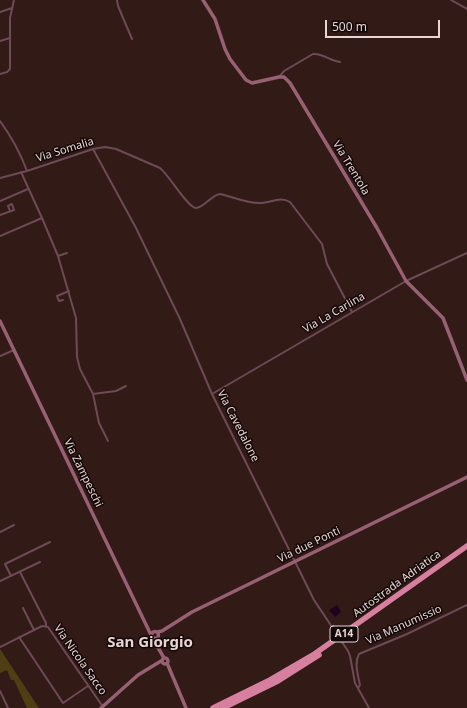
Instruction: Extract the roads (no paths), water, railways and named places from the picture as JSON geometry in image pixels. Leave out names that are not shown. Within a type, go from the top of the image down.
[{"type":"highway","name":"Autostrada Adriatica","points":[[213,708],[270,680],[313,655],[467,546]]},
{"type":"highway","name":"Autostrada Adriatica","points":[[223,708],[278,681],[307,664],[467,550]]},
{"type":"street","points":[[0,74],[7,72],[10,69],[10,18],[14,0]]},
{"type":"street","points":[[117,0],[118,6],[132,39]]},
{"type":"street","points":[[203,0],[216,20],[230,59],[246,80],[252,83],[279,77],[284,71],[313,54],[320,54],[334,61],[340,62]]},
{"type":"street","points":[[451,0],[467,9]]},
{"type":"street","points":[[0,12],[12,8]]},
{"type":"street","points":[[0,40],[10,38]]},
{"type":"street","name":"Via Trentola","points":[[279,77],[284,77],[290,82],[370,216],[406,281],[443,318],[467,380]]},
{"type":"street","points":[[1,123],[12,137],[27,170]]},
{"type":"street","name":"Via Somalia","points":[[0,178],[93,148],[105,147],[116,149],[160,168],[167,173],[190,206],[195,208],[201,206],[216,194],[259,204],[281,199],[290,202],[322,244],[327,264],[352,312]]},
{"type":"street","name":"Via Cavedalone","points":[[93,148],[136,228],[200,364],[212,394],[314,600],[336,632],[350,656],[355,683],[369,708]]},
{"type":"street","points":[[21,172],[58,256],[76,318],[77,357],[80,369],[93,394],[99,423],[108,442]]},
{"type":"street","points":[[0,201],[28,189]]},
{"type":"street","points":[[0,217],[10,211]]},
{"type":"street","points":[[0,236],[42,218]]},
{"type":"street","points":[[58,256],[67,253]]},
{"type":"street","name":"Via La Carlina","points":[[212,394],[406,281],[467,253]]},
{"type":"street","points":[[63,300],[59,302],[57,296],[69,291]]},
{"type":"street","name":"Via Zampeschi","points":[[0,321],[154,636],[163,660],[186,708]]},
{"type":"street","points":[[0,356],[14,350]]},
{"type":"street","points":[[93,394],[116,391],[126,386]]},
{"type":"street","name":"Via due Ponti","points":[[154,636],[192,612],[467,477]]},
{"type":"street","points":[[0,532],[14,526]]},
{"type":"street","points":[[11,576],[5,564],[50,542]]},
{"type":"street","points":[[0,581],[40,562]]},
{"type":"street","points":[[20,572],[45,621],[46,626]]},
{"type":"street","name":"Via Manumissio","points":[[358,688],[360,685],[357,658],[360,653],[407,634],[467,605]]},
{"type":"street","points":[[22,608],[34,630]]},
{"type":"street","name":"Via Nicola Sacco","points":[[0,646],[46,626],[49,628],[102,707]]},
{"type":"street","points":[[19,638],[63,703],[88,686]]},
{"type":"street","points":[[102,707],[138,676],[163,660]]},
{"type":"street","points":[[0,690],[8,708]]},
{"type":"district","name":"San Giorgio","points":[[150,643]]}]
